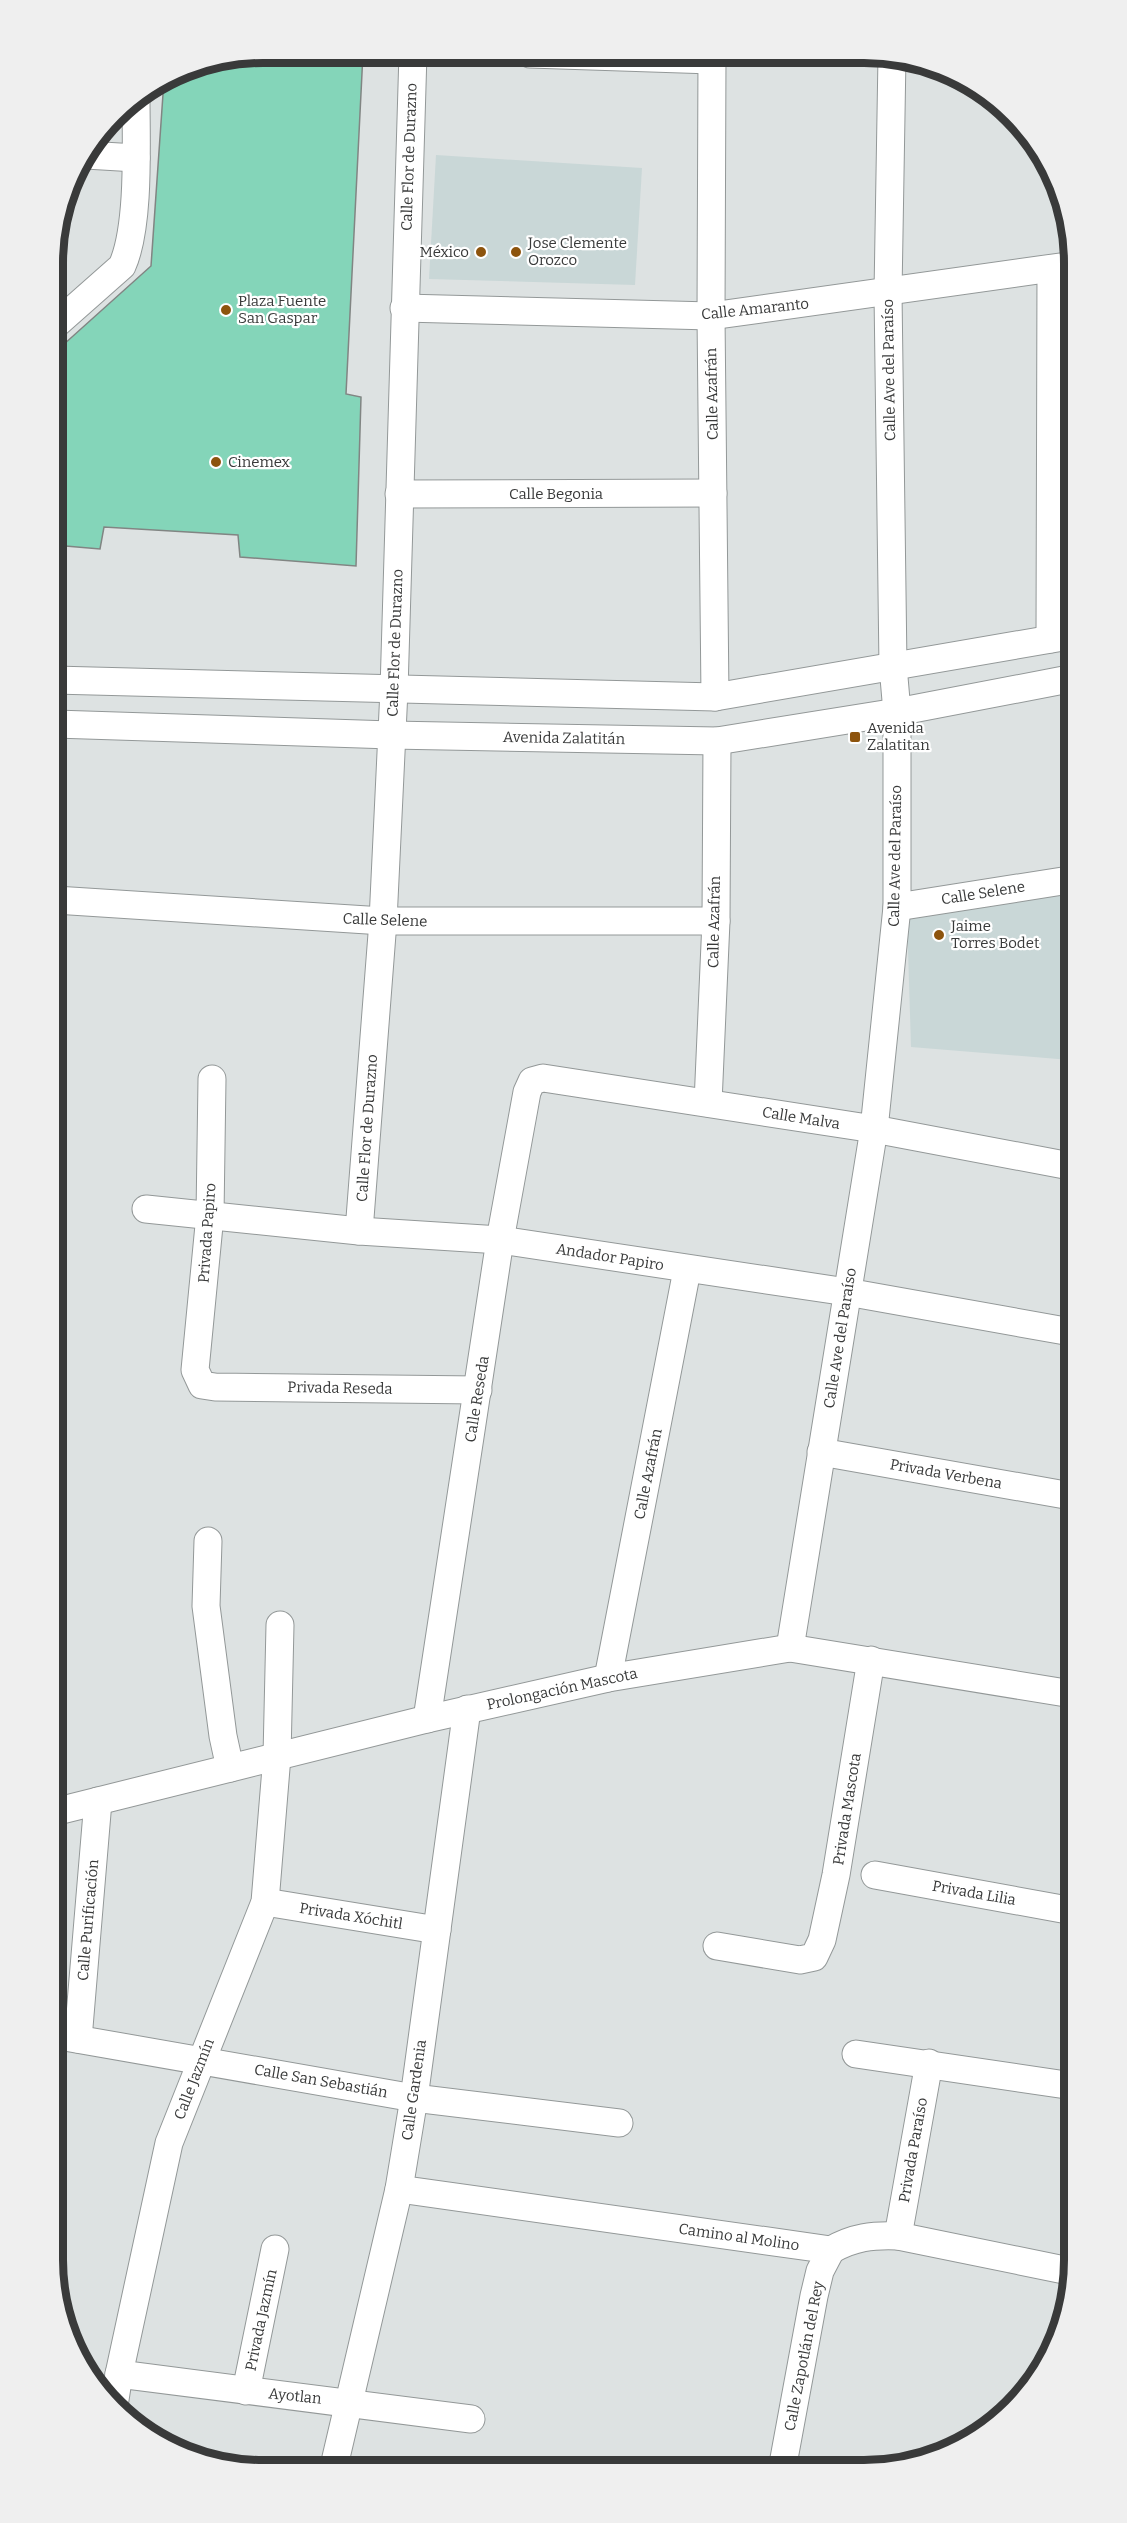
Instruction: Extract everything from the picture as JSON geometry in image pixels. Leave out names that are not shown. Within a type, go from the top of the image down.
[{"type":"street","name":"Calle Flor de Durazno","points":[[359,1231],[383,921],[394,690],[413,63]]},
{"type":"street","name":"Calle Azafrán","points":[[712,63],[711,316],[715,697]]},
{"type":"street","name":"Calle Ave del Paraíso","points":[[790,1648],[874,1129],[897,907],[897,712],[893,666],[888,293],[897,66]]},
{"type":"street","points":[[63,316],[122,266],[128,254],[136,158],[136,109]]},
{"type":"street","points":[[95,155],[136,158]]},
{"type":"street","name":"Calle Amaranto","points":[[404,308],[711,316],[888,293],[1059,267]]},
{"type":"street","points":[[63,680],[715,697],[1059,637],[1059,267]]},
{"type":"street","name":"Calle Begonia","points":[[399,494],[713,494]]},
{"type":"street","name":"Avenida Zalatitán","points":[[63,724],[391,735],[717,741],[897,712],[1064,680]]},
{"type":"street","name":"Calle Azafrán","points":[[708,1103],[716,921],[717,741]]},
{"type":"street","name":"Calle Selene","points":[[897,907],[1064,881]]},
{"type":"street","name":"Calle Selene","points":[[63,901],[383,921],[716,921]]},
{"type":"street","name":"Calle Malva","points":[[532,1081],[543,1078],[874,1129],[1064,1165]]},
{"type":"street","name":"Privada Papiro","points":[[202,1385],[195,1370],[210,1215],[212,1079]]},
{"type":"street","name":"Calle Reseda","points":[[428,1719],[500,1240],[527,1092],[532,1081]]},
{"type":"street","name":"Andador Papiro","points":[[146,1209],[359,1231],[500,1240],[687,1270],[847,1292],[1064,1331]]},
{"type":"street","name":"Calle Azafrán","points":[[608,1678],[687,1270]]},
{"type":"street","name":"Privada Reseda","points":[[202,1385],[478,1390]]},
{"type":"street","name":"Privada Verbena","points":[[821,1452],[1064,1495]]},
{"type":"street","points":[[208,1541],[206,1606],[223,1736],[231,1768]]},
{"type":"street","name":"Calle Jazmín","points":[[116,2394],[169,2143],[265,1902],[277,1756],[280,1625]]},
{"type":"street","name":"Prolongación Mascota","points":[[63,1810],[467,1709],[608,1678],[790,1648],[871,1659],[1064,1693]]},
{"type":"street","name":"Privada Mascota","points":[[717,1946],[800,1960],[814,1957],[822,1940],[836,1875],[871,1659]]},
{"type":"street","name":"Calle Gardenia","points":[[336,2460],[399,2189],[414,2098],[467,1709]]},
{"type":"street","name":"Calle Purificación","points":[[69,2038],[98,1801]]},
{"type":"street","name":"Privada Lilia","points":[[874,1875],[1064,1909]]},
{"type":"street","name":"Privada Xóchitl","points":[[265,1902],[436,1930]]},
{"type":"street","name":"Calle San Sebastián","points":[[69,2038],[414,2098],[619,2123]]},
{"type":"street","points":[[856,2054],[1064,2085]]},
{"type":"street","name":"Privada Paraíso","points":[[898,2236],[929,2063]]},
{"type":"street","name":"Camino al Molino","points":[[399,2189],[831,2250]]},
{"type":"street","points":[[831,2250],[851,2239],[874,2235],[898,2236],[1064,2270]]},
{"type":"street","name":"Privada Jazmín","points":[[246,2391],[276,2248]]},
{"type":"street","name":"Calle Zapotlán del Rey","points":[[784,2460],[814,2296],[820,2271],[831,2250]]},
{"type":"street","name":"Ayotlan","points":[[119,2374],[471,2419]]},
{"type":"shaded area","points":[[436,155],[642,168],[635,285],[429,279]]},
{"type":"shaded area","points":[[1064,892],[1064,1060],[911,1047],[907,917]]},
{"type":"building","name":"Plaza Fuente San Gaspar","points":[[363,63],[346,394],[361,397],[356,566],[240,557],[238,535],[104,527],[100,549],[63,546],[63,345],[151,266],[163,90],[187,78],[237,65]]},
{"type":"place","name":"México","points":[[481,252]]},
{"type":"place","name":"Jose Clemente Orozco","points":[[516,252]]},
{"type":"place","name":"Plaza Fuente San Gaspar","points":[[226,310]]},
{"type":"place","name":"Cinemex","points":[[216,462]]},
{"type":"place","name":"Avenida Zalatitan","points":[[855,737]]},
{"type":"place","name":"Jaime Torres Bodet","points":[[939,935]]}]
